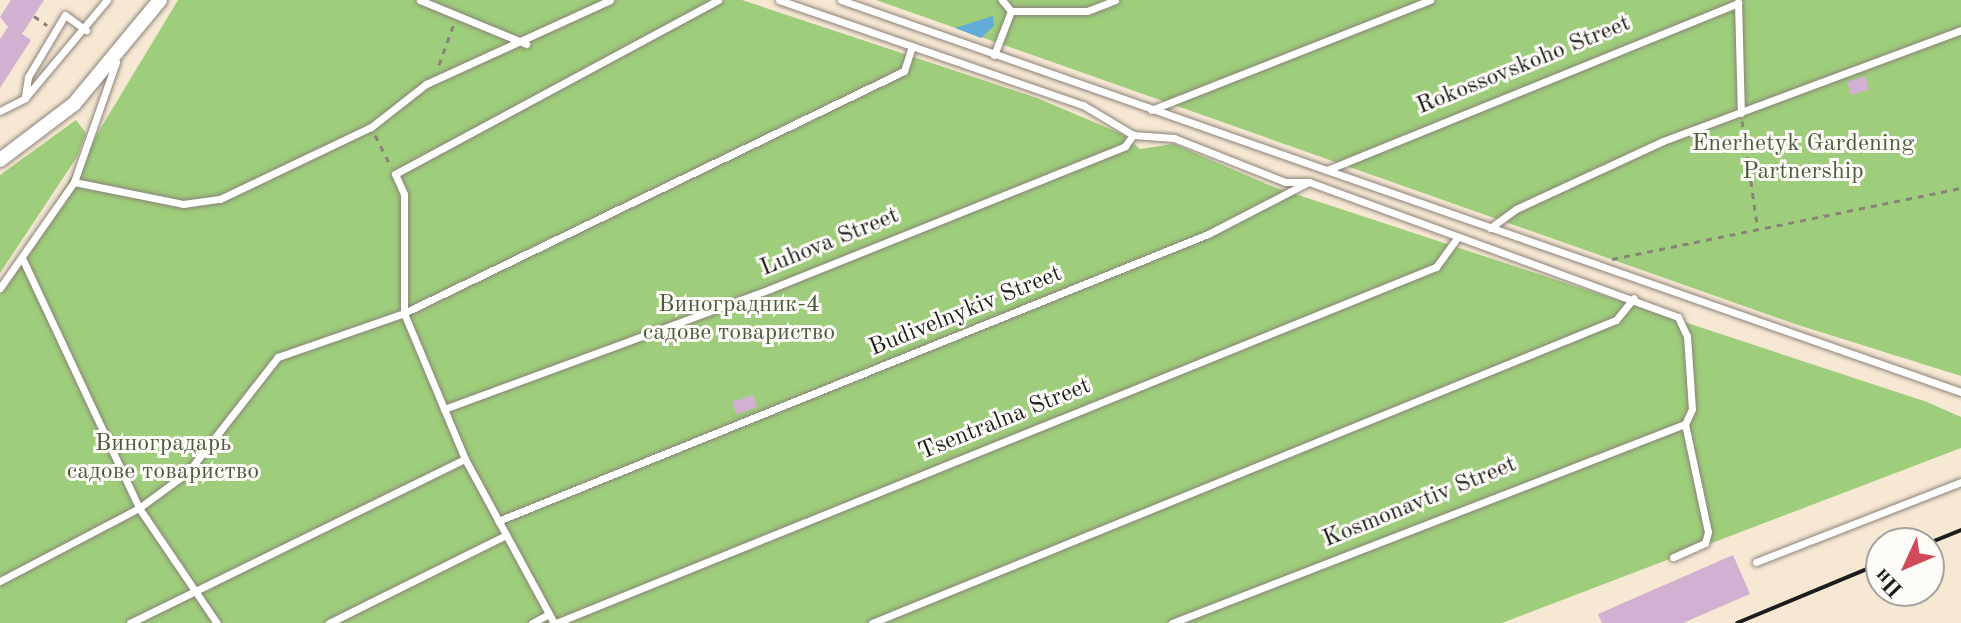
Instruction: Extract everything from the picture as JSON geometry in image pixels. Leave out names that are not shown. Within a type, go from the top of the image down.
[{"type":"street","points":[[0,160],[116,62],[160,0]]},
{"type":"lane","points":[[0,111],[25,98],[86,30],[107,0]]},
{"type":"lane","points":[[420,0],[526,44]]},
{"type":"lane","points":[[74,182],[170,203],[220,199],[371,127],[426,84],[526,44],[610,0]]},
{"type":"lane","points":[[555,623],[465,459],[404,313],[404,194],[395,174],[718,0]]},
{"type":"lane","points":[[779,0],[1083,105],[1133,135],[1174,138],[1285,182],[1309,182],[1457,238],[1634,298],[1685,326],[1692,409],[1685,424],[1708,532],[1705,543],[1673,557]]},
{"type":"lane","points":[[841,0],[1961,392]]},
{"type":"lane","points":[[1002,0],[1011,11]]},
{"type":"lane","points":[[1011,11],[1087,11],[1115,0]]},
{"type":"lane","points":[[1151,110],[1430,0]]},
{"type":"lane","points":[[1738,2],[1741,113]]},
{"type":"lane","name":"Rokossovskoho Street","points":[[1327,170],[1738,2]]},
{"type":"lane","points":[[994,55],[1011,11]]},
{"type":"lane","points":[[25,98],[28,77],[65,15],[86,30]]},
{"type":"lane","points":[[1490,228],[1516,209],[1741,113],[1961,30]]},
{"type":"lane","points":[[0,581],[139,508],[188,472],[278,357],[404,313],[904,71],[912,47]]},
{"type":"lane","points":[[0,288],[23,260],[74,182],[116,62]]},
{"type":"lane","name":"Luhova Street","points":[[444,409],[770,289],[1125,146],[1133,135]]},
{"type":"lane","name":"Budivelnykiv Street","points":[[498,521],[1208,234],[1309,182]]},
{"type":"lane","name":"Tsentralna Street","points":[[555,623],[1436,267],[1457,238]]},
{"type":"lane","points":[[23,260],[139,508],[217,623]]},
{"type":"lane","points":[[872,623],[1616,320],[1634,298]]},
{"type":"lane","name":"Kosmonavtiv Street","points":[[1172,623],[1685,424]]},
{"type":"lane","points":[[130,623],[465,459]]},
{"type":"lane","points":[[1756,562],[1961,482]]},
{"type":"lane","points":[[329,623],[506,535]]},
{"type":"lane","points":[[532,623],[549,614]]},
{"type":"path","points":[[426,84],[435,77],[455,13]]},
{"type":"path","points":[[34,16],[56,30]]},
{"type":"path","points":[[1741,113],[1757,225]]},
{"type":"path","points":[[371,127],[395,174]]},
{"type":"path","points":[[1591,263],[1757,225],[1961,188]]},
{"type":"green space","name":"Виноградник-4 садове товариство","points":[[178,0],[742,0],[1037,98],[1122,134],[1140,149],[1174,144],[1274,187],[1927,402],[1961,417],[1961,448],[1502,623],[0,623],[0,295]]},
{"type":"green space","name":"Enerhetyk Gardening Partnership","points":[[876,0],[1961,0],[1961,376],[1795,324]]},
{"type":"green space","points":[[76,120],[86,133],[77,157],[0,273],[0,175]]},
{"type":"water","points":[[993,16],[994,26],[981,38],[955,28]]},
{"type":"building","points":[[11,0],[44,0],[22,34],[31,40],[0,88],[0,39],[8,27],[0,17]]},
{"type":"building","points":[[1865,76],[1869,89],[1851,95],[1847,82]]},
{"type":"building","points":[[753,395],[757,407],[736,414],[732,402]]},
{"type":"building","points":[[1733,555],[1750,594],[1683,623],[1602,623],[1598,614]]},
{"type":"railway","points":[[1945,536],[1961,530]]},
{"type":"railway","points":[[1737,623],[1865,570]]},
{"type":"park label","name":"Виноградарь садове товариство","points":[[163,459]]}]
